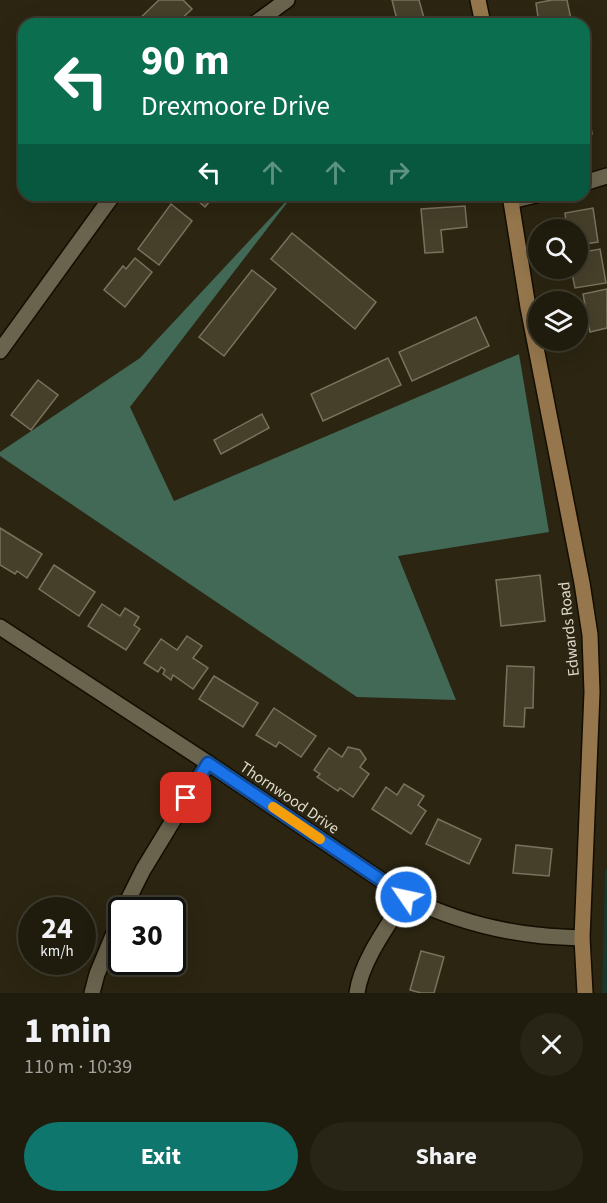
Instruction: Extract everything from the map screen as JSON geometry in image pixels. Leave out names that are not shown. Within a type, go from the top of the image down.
[{"type":"main road","points":[[478,0],[482,18]]},
{"type":"main road","name":"Edwards Road","points":[[511,201],[528,307],[582,582],[590,636],[592,692],[582,938],[585,993]]},
{"type":"street","points":[[262,18],[287,0]]},
{"type":"street","points":[[590,181],[607,176]]},
{"type":"street","points":[[0,351],[109,201]]},
{"type":"street","name":"Thornwood Drive","points":[[0,627],[208,763],[406,897],[440,912],[480,925],[536,935],[582,938]]},
{"type":"street","points":[[130,897],[143,870],[208,763]]},
{"type":"street","points":[[357,993],[363,968],[406,897]]},
{"type":"street","points":[[92,993],[108,945]]},
{"type":"green space","points":[[286,201],[288,201],[130,407],[174,501],[519,354],[549,532],[398,556],[456,700],[357,697],[0,456],[0,452],[140,358]]},
{"type":"green space","points":[[607,869],[607,993],[602,993],[605,870]]},
{"type":"building","points":[[159,0],[183,0],[192,9],[182,18],[140,18]]},
{"type":"building","points":[[392,0],[419,0],[424,18],[396,18]]},
{"type":"building","points":[[567,0],[571,18],[538,18],[536,3]]},
{"type":"building","points":[[198,201],[210,201],[205,207]]},
{"type":"building","points":[[171,204],[192,221],[159,265],[138,249]]},
{"type":"building","points":[[465,206],[467,227],[441,230],[443,252],[425,253],[421,209]]},
{"type":"building","points":[[593,208],[598,242],[588,244],[588,219],[566,219],[565,213]]},
{"type":"building","points":[[292,233],[376,302],[355,329],[271,259]]},
{"type":"building","points":[[600,249],[606,283],[575,288],[573,279],[588,279],[588,251]]},
{"type":"building","points":[[135,258],[152,272],[125,307],[104,290],[123,266],[126,269]]},
{"type":"building","points":[[252,270],[276,289],[224,356],[199,337]]},
{"type":"building","points":[[607,289],[607,328],[590,332],[588,293]]},
{"type":"building","points":[[476,317],[489,346],[412,381],[399,352]]},
{"type":"building","points":[[388,358],[401,385],[323,421],[311,394]]},
{"type":"building","points":[[38,380],[58,395],[31,430],[11,415]]},
{"type":"building","points":[[262,414],[269,428],[221,454],[214,440]]},
{"type":"building","points":[[0,528],[42,554],[27,578],[17,571],[15,574],[0,565]]},
{"type":"building","points":[[54,565],[95,592],[79,616],[39,589]]},
{"type":"building","points":[[540,575],[545,621],[501,626],[496,580]]},
{"type":"building","points":[[102,604],[120,616],[125,608],[139,617],[134,625],[140,629],[126,650],[88,626]]},
{"type":"building","points":[[187,636],[202,646],[193,658],[208,668],[193,689],[173,675],[171,680],[163,674],[165,670],[161,667],[158,672],[144,663],[161,639],[177,650]]},
{"type":"building","points":[[507,666],[534,667],[533,708],[525,708],[524,727],[504,726]]},
{"type":"building","points":[[214,676],[258,703],[243,727],[199,699]]},
{"type":"building","points":[[274,708],[316,736],[301,757],[279,742],[276,747],[256,735]]},
{"type":"building","points":[[348,747],[360,750],[366,759],[360,767],[369,774],[353,797],[340,788],[338,791],[317,777],[320,774],[314,770],[329,748],[342,757]]},
{"type":"building","points":[[404,784],[424,796],[418,805],[426,811],[411,834],[372,809],[386,787],[397,795]]},
{"type":"building","points":[[438,819],[481,839],[469,864],[426,844]]},
{"type":"building","points":[[516,845],[552,849],[549,876],[513,873]]},
{"type":"building","points":[[421,951],[444,957],[434,993],[410,990]]},
{"type":"slow traffic","points":[[273,807],[320,839]]},
{"type":"route","points":[[186,798],[208,763],[406,897]]}]
